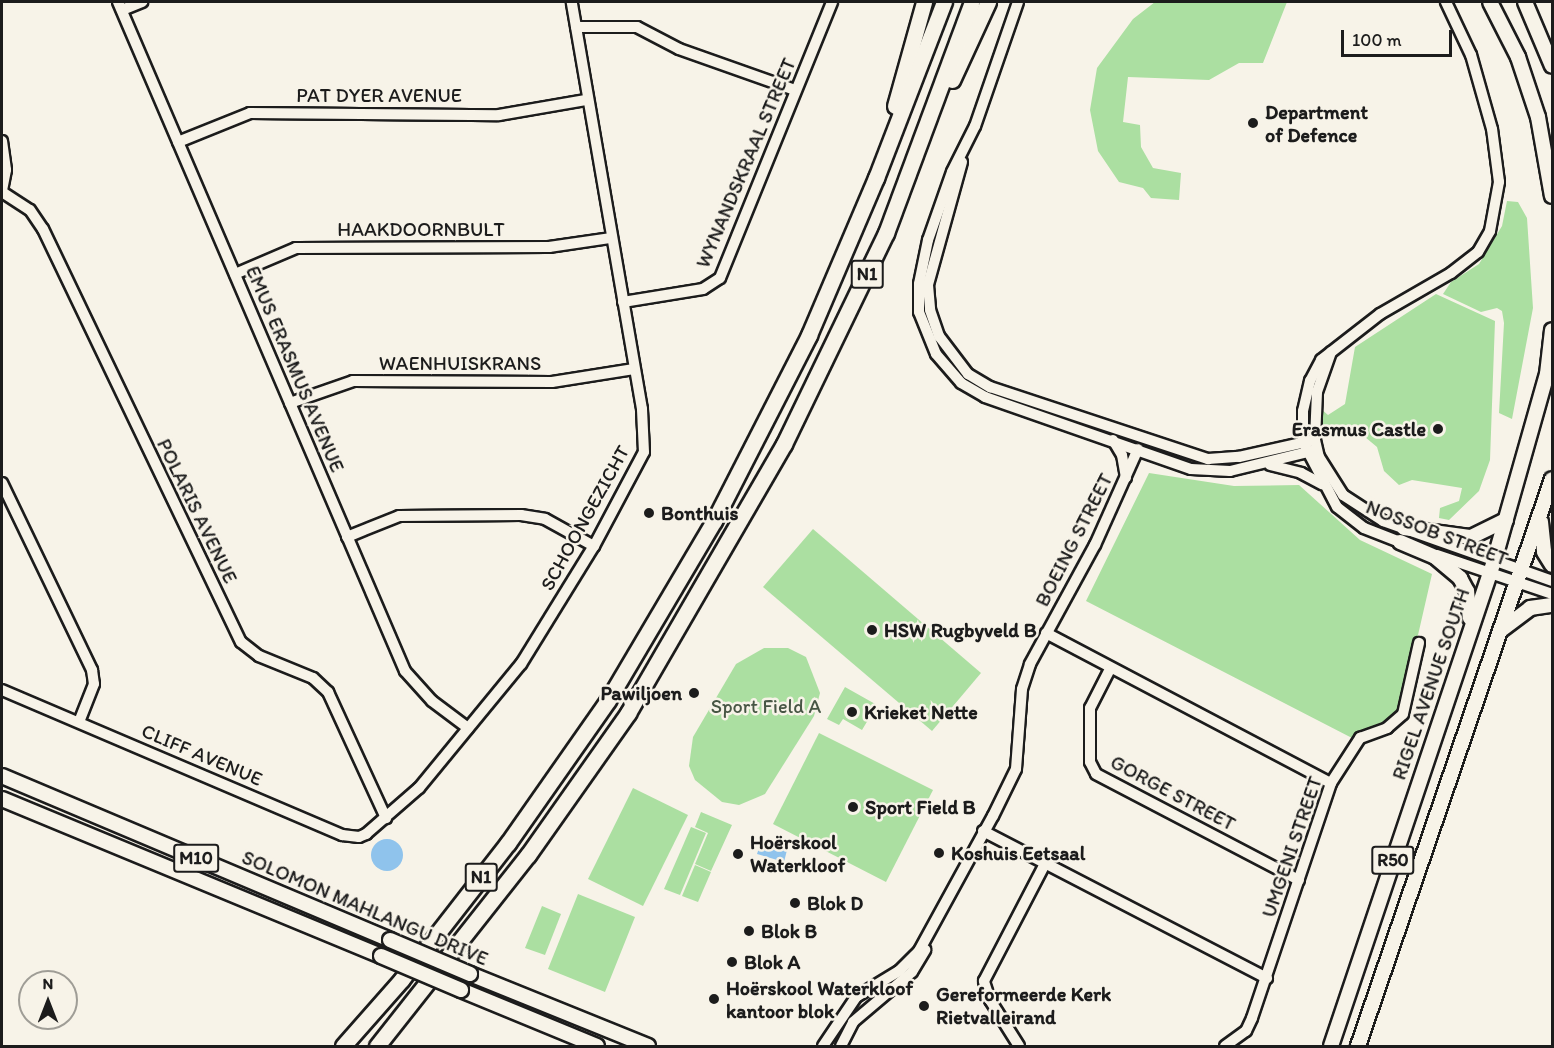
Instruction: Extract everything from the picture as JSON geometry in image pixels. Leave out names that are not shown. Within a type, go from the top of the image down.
[{"type":"highway","points":[[876,178],[924,2]]},
{"type":"highway","name":"N1","points":[[343,1047],[402,979],[508,843],[608,699],[714,521],[808,335],[876,178],[944,2]]},
{"type":"highway","name":"N1","points":[[377,1047],[528,855],[628,713],[784,444],[886,233],[932,116],[972,2]]},
{"type":"highway","points":[[932,116],[962,62],[988,2]]},
{"type":"main road","points":[[1490,2],[1518,57],[1538,117],[1552,196]]},
{"type":"main road","points":[[1525,2],[1552,66]]},
{"type":"main road","name":"RIGEL AVENUE SOUTH","points":[[1331,1047],[1469,629],[1492,568],[1546,374],[1552,330]]},
{"type":"main road","name":"R50","points":[[1359,1045],[1499,631],[1541,517],[1552,479]]},
{"type":"main road","points":[[1541,517],[1544,552],[1552,565]]},
{"type":"main road","points":[[1402,535],[1471,537],[1506,520]]},
{"type":"main road","points":[[1402,535],[1435,557],[1460,578],[1471,608],[1469,629]]},
{"type":"main road","points":[[1499,631],[1530,608],[1552,605]]},
{"type":"main road","name":"SOLOMON MAHLANGU DRIVE","points":[[2,776],[648,1047]]},
{"type":"main road","name":"SOLOMON MAHLANGU DRIVE","points":[[2,799],[597,1047]]},
{"type":"main road","points":[[1325,1047],[1350,991]]},
{"type":"street","points":[[120,6],[142,2]]},
{"type":"street","name":"SCHOONGEZICHT","points":[[386,818],[406,803],[521,664],[594,546],[644,452],[646,434],[586,100],[572,2]]},
{"type":"street","name":"WYNANDSKRAAL STREET","points":[[623,302],[690,292],[718,282],[756,196],[795,90],[831,2]]},
{"type":"street","points":[[1018,2],[963,156],[928,285],[930,310],[945,348],[968,374],[990,387],[1179,450],[1220,459],[1310,446]]},
{"type":"street","name":"NOSSOB STREET","points":[[1446,2],[1471,55],[1492,129],[1499,182],[1490,231],[1478,252],[1451,273],[1380,314],[1321,360],[1310,381],[1303,411],[1310,446],[1323,484],[1350,519],[1402,535],[1492,568],[1519,576],[1552,581]]},
{"type":"street","name":"EMUS ERASMUS AVENUE","points":[[120,6],[347,537],[410,678],[468,728]]},
{"type":"street","points":[[576,27],[636,26],[679,49],[795,90]]},
{"type":"street","name":"PAT DYER AVENUE","points":[[178,142],[250,113],[499,115],[586,100]]},
{"type":"street","name":"POLARIS AVENUE","points":[[2,141],[6,170],[2,192],[30,210],[43,230],[241,642],[260,656],[313,678],[328,692],[386,818]]},
{"type":"street","points":[[963,156],[952,172],[928,240],[919,284],[919,312],[936,354],[961,383],[985,398],[1162,458],[1213,472],[1264,464],[1310,446]]},
{"type":"street","name":"HAAKDOORNBULT","points":[[235,274],[296,248],[549,247],[611,238]]},
{"type":"street","points":[[1310,446],[1317,392],[1330,352]]},
{"type":"street","name":"WAENHUISKRANS","points":[[290,403],[353,381],[552,382],[633,369]]},
{"type":"street","points":[[1104,424],[1138,449],[1179,450]]},
{"type":"street","points":[[1113,440],[1122,455],[1126,478]]},
{"type":"street","name":"NOSSOB STREET","points":[[1310,446],[1331,478],[1350,501],[1402,535]]},
{"type":"street","name":"BOEING STREET","points":[[841,1047],[854,1022],[903,980],[921,959],[993,816],[1016,769],[1022,689],[1046,633],[1095,546],[1138,449]]},
{"type":"street","points":[[1133,462],[1162,458]]},
{"type":"street","points":[[1264,464],[1288,468],[1323,484]]},
{"type":"street","points":[[2,483],[92,670],[92,690],[79,722]]},
{"type":"street","points":[[347,537],[399,516],[521,515],[545,519],[594,546]]},
{"type":"street","name":"NOSSOB STREET","points":[[1519,576],[1552,594]]},
{"type":"street","points":[[1046,633],[1110,669],[1331,783]]},
{"type":"street","name":"UMGENI STREET","points":[[1225,1047],[1246,1031],[1267,978],[1331,783],[1360,738],[1387,728],[1403,714],[1419,643]]},
{"type":"street","name":"GORGE STREET","points":[[1110,669],[1090,708],[1090,762],[1096,774],[1299,880]]},
{"type":"street","name":"CLIFF AVENUE","points":[[2,690],[342,835],[359,837],[386,818]]},
{"type":"street","points":[[985,832],[1267,978]]},
{"type":"street","name":"BOEING STREET","points":[[823,1047],[856,997],[899,971],[919,951],[985,832]]},
{"type":"street","points":[[1018,1047],[990,1000],[984,981],[1045,864]]},
{"type":"green space","points":[[1155,2],[1287,2],[1263,63],[1239,63],[1209,80],[1128,77],[1123,122],[1140,125],[1141,147],[1153,168],[1181,173],[1179,200],[1151,198],[1143,188],[1119,182],[1098,151],[1090,110],[1097,68],[1133,19]]},
{"type":"green space","points":[[1507,201],[1518,202],[1527,218],[1533,308],[1512,419],[1499,413],[1504,323],[1502,311],[1497,308],[1481,312],[1443,294],[1451,282],[1479,264],[1502,226]]},
{"type":"green space","points":[[1436,294],[1495,321],[1490,460],[1479,491],[1449,520],[1439,518],[1440,508],[1459,501],[1462,488],[1412,480],[1399,485],[1384,471],[1377,447],[1365,437],[1351,433],[1334,437],[1326,434],[1320,424],[1320,408],[1328,415],[1345,404],[1355,347]]},
{"type":"green space","points":[[1149,473],[1234,486],[1299,485],[1360,540],[1432,574],[1399,718],[1352,738],[1086,601]]},
{"type":"green space","name":"HSW Rugbyveld B","points":[[813,529],[981,673],[932,731],[763,587]]},
{"type":"green space","name":"Sport Field A","points":[[764,648],[788,648],[806,657],[820,693],[814,716],[765,794],[739,805],[722,802],[695,780],[689,766],[693,737],[736,664]]},
{"type":"green space","name":"Krieket Nette","points":[[845,687],[877,705],[862,730],[843,719],[839,725],[827,719]]},
{"type":"green space","name":"Sport Field B","points":[[819,733],[933,790],[886,882],[773,824]]},
{"type":"green space","points":[[633,788],[688,815],[643,906],[588,879]]},
{"type":"green space","points":[[701,812],[732,825],[711,871],[695,864],[708,833],[695,827]]},
{"type":"green space","points":[[691,827],[706,833],[680,895],[664,889]]},
{"type":"green space","points":[[695,865],[711,872],[698,902],[682,896]]},
{"type":"green space","points":[[578,894],[635,917],[605,992],[548,969]]},
{"type":"green space","points":[[542,906],[561,914],[545,955],[525,948]]},
{"type":"water","points":[[387,839],[398,844],[403,855],[398,866],[387,871],[376,866],[371,855],[376,844]]},
{"type":"water","points":[[762,839],[788,846],[784,862],[757,854]]},
{"type":"place","name":"Department of Defence","points":[[1253,123]]},
{"type":"place","name":"Erasmus Castle","points":[[1438,429]]},
{"type":"place","name":"Bonthuis","points":[[649,513]]},
{"type":"place","name":"HSW Rugbyveld B","points":[[872,630]]},
{"type":"place","name":"Pawiljoen","points":[[694,693]]},
{"type":"place","name":"Krieket Nette","points":[[852,712]]},
{"type":"place","name":"Sport Field B","points":[[853,807]]},
{"type":"place","name":"Koshuis Eetsaal","points":[[939,853]]},
{"type":"place","name":"Hoërskool Waterkloof","points":[[738,854]]},
{"type":"place","name":"Blok D","points":[[795,903]]},
{"type":"place","name":"Blok B","points":[[749,931]]},
{"type":"place","name":"Blok A","points":[[732,962]]},
{"type":"place","name":"Hoërskool Waterkloof kantoor blok","points":[[714,999]]},
{"type":"place","name":"Gereformeerde Kerk Rietvalleirand","points":[[924,1006]]}]
